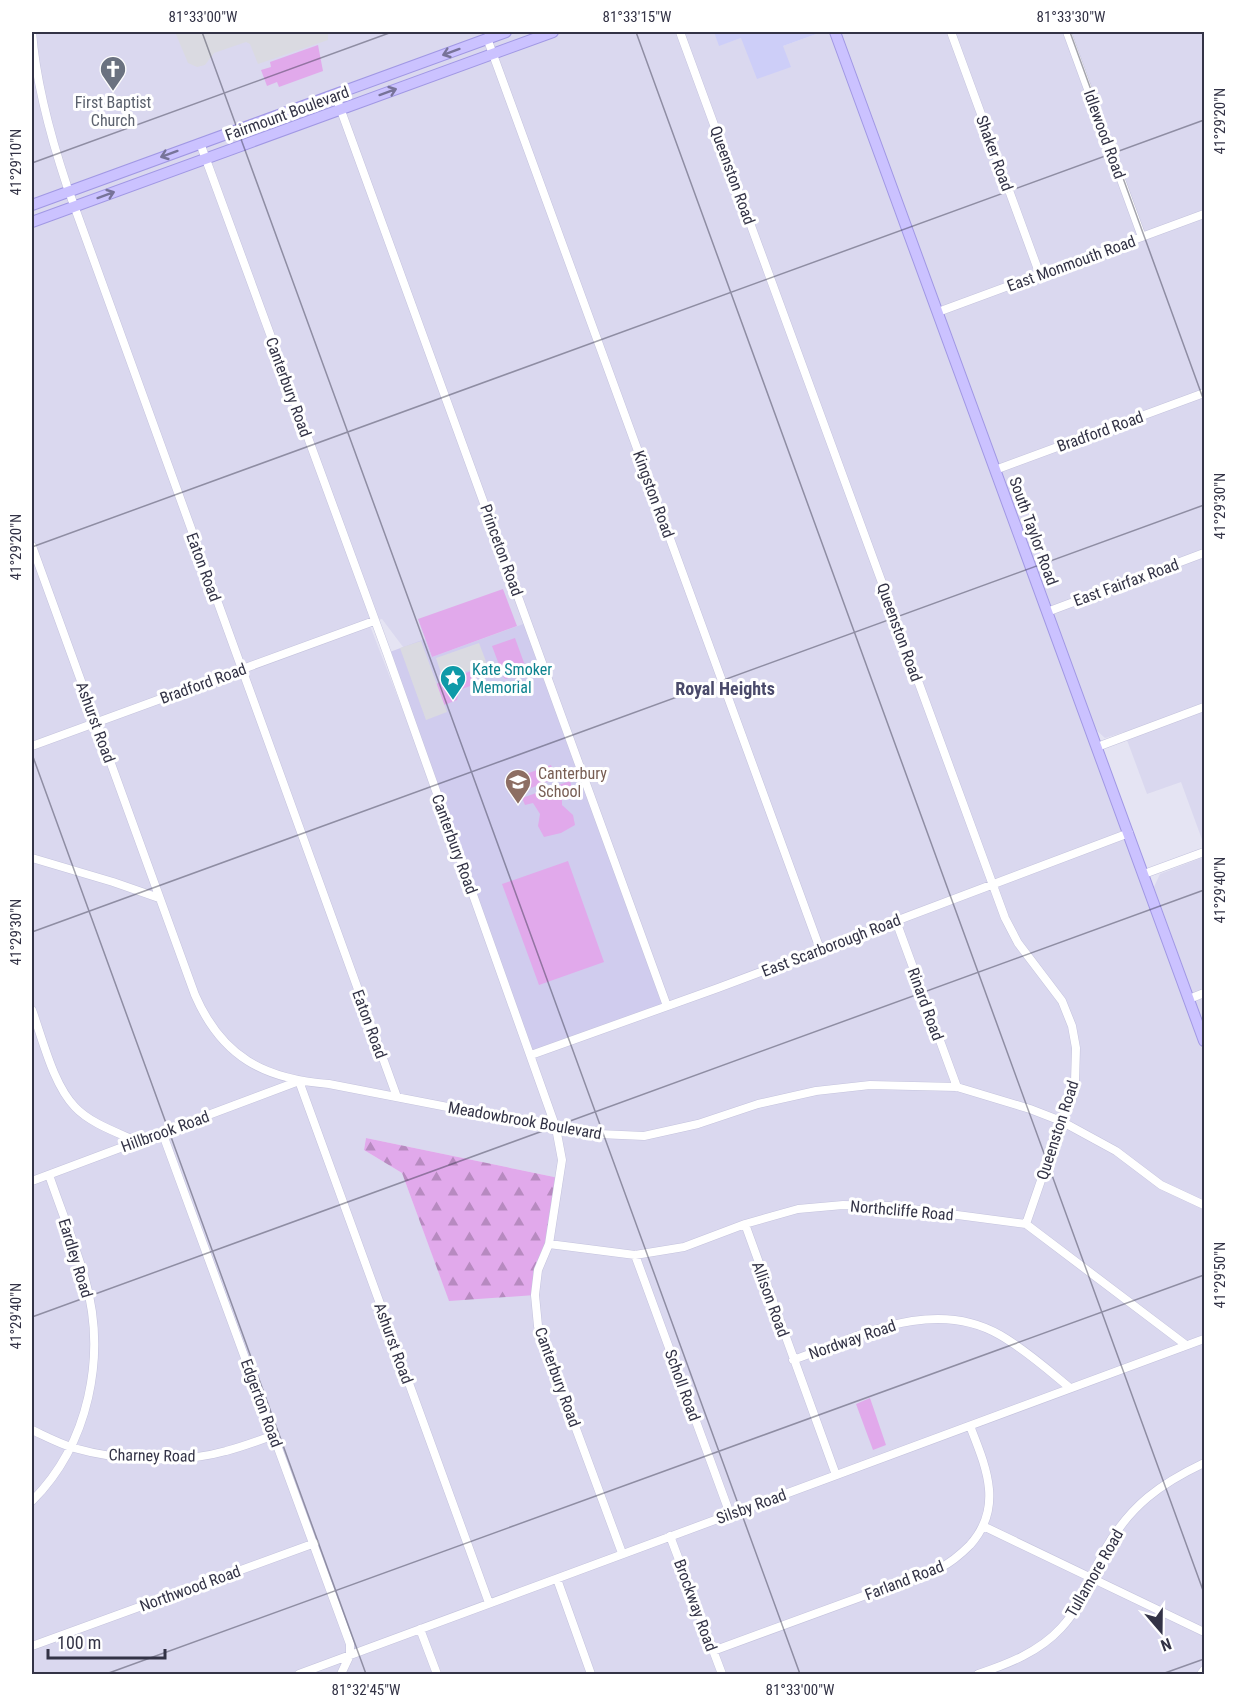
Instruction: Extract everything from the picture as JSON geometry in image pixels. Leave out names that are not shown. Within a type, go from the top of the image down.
[{"type":"main road","name":"Fairmount Boulevard","points":[[32,205],[506,32]]},
{"type":"main road","name":"Fairmount Boulevard","points":[[32,222],[553,32]]},
{"type":"main road","name":"South Taylor Road","points":[[835,32],[1204,1041]]},
{"type":"main road","points":[[231,132],[239,146]]},
{"type":"street","name":"Eaton Road","points":[[32,32],[33,52],[47,124],[68,191],[396,1097]]},
{"type":"street","name":"Queenston Road","points":[[680,32],[1005,918],[1018,943],[1062,1001],[1072,1026],[1076,1048],[1074,1082],[1026,1224]]},
{"type":"street","name":"Shaker Road","points":[[951,32],[1040,275]]},
{"type":"street","name":"Idlewood Road","points":[[1068,32],[1142,237]]},
{"type":"street","name":"Kingston Road","points":[[487,38],[820,949]]},
{"type":"street","name":"Princeton Road","points":[[335,94],[667,1006]]},
{"type":"street","name":"Canterbury Road","points":[[200,143],[556,1128],[562,1160],[549,1244],[538,1270],[535,1295],[538,1326],[622,1553]]},
{"type":"street","name":"East Monmouth Road","points":[[938,312],[1204,214]]},
{"type":"street","name":"Bradford Road","points":[[995,470],[1204,393]]},
{"type":"street","name":"Ashurst Road","points":[[32,546],[159,898]]},
{"type":"street","name":"East Fairfax Road","points":[[1047,612],[1204,554]]},
{"type":"street","name":"Bradford Road","points":[[32,746],[374,621]]},
{"type":"street","points":[[1098,747],[1204,707]]},
{"type":"street","name":"East Scarborough Road","points":[[531,1055],[1129,833]]},
{"type":"street","points":[[1144,874],[1204,852]]},
{"type":"street","points":[[32,858],[159,898]]},
{"type":"street","name":"Meadowbrook Boulevard","points":[[159,898],[195,995],[208,1023],[243,1058],[266,1071],[299,1082],[329,1084],[556,1128],[599,1134],[644,1136],[698,1124],[758,1104],[816,1091],[870,1085],[957,1088],[1030,1109],[1061,1121],[1116,1151],[1161,1185],[1204,1205]]},
{"type":"street","name":"Rinard Road","points":[[896,921],[957,1088]]},
{"type":"street","points":[[1189,999],[1204,993]]},
{"type":"street","points":[[32,1010],[63,1092],[77,1109],[100,1124],[136,1141]]},
{"type":"street","name":"Ashurst Road","points":[[299,1082],[489,1604]]},
{"type":"street","name":"Hillbrook Road","points":[[32,1181],[299,1082]]},
{"type":"street","name":"Edgerton Road","points":[[162,1132],[315,1543],[350,1644],[350,1655]]},
{"type":"street","name":"Eardley Road","points":[[32,1501],[51,1478],[71,1447],[93,1376],[93,1322],[86,1281],[49,1175]]},
{"type":"street","name":"Northcliffe Road","points":[[549,1244],[635,1255],[684,1246],[745,1224],[798,1209],[843,1205],[890,1206],[1026,1224],[1186,1345]]},
{"type":"street","name":"Allison Road","points":[[745,1224],[836,1474]]},
{"type":"street","name":"Scholl Road","points":[[635,1255],[730,1514]]},
{"type":"street","name":"Nordway Road","points":[[793,1360],[897,1323],[953,1319],[998,1334],[1070,1388]]},
{"type":"street","name":"Silsby Road","points":[[299,1674],[1204,1339]]},
{"type":"street","name":"Farland Road","points":[[713,1651],[944,1566],[965,1549],[983,1526],[988,1510],[989,1484],[985,1465],[970,1426]]},
{"type":"street","name":"Charney Road","points":[[32,1430],[71,1447],[122,1457],[183,1458],[225,1452],[274,1436]]},
{"type":"street","name":"Tullamore Road","points":[[978,1674],[1035,1650],[1061,1628],[1073,1612],[1106,1548],[1128,1517],[1148,1496],[1172,1479],[1204,1463]]},
{"type":"street","points":[[983,1526],[1204,1632]]},
{"type":"street","name":"Brockway Road","points":[[670,1536],[722,1674]]},
{"type":"street","name":"Northwood Road","points":[[32,1646],[315,1543]]},
{"type":"street","points":[[556,1579],[591,1674]]},
{"type":"street","points":[[420,1629],[437,1674]]},
{"type":"street","points":[[341,1674],[350,1655]]},
{"type":"street","points":[[1201,1674],[1204,1670]]},
{"type":"shaded area","points":[[32,32],[553,32],[327,115],[563,32],[714,32],[720,45],[741,38],[783,46],[822,32],[830,32],[1204,1054],[1204,1674],[32,1674]],"holes":[[[367,618],[374,621],[382,619],[675,1008],[532,1055],[463,866]],[[366,1138],[559,1178],[449,1300],[402,1173],[364,1150]]]},
{"type":"shaded area","points":[[175,32],[328,32],[328,40],[258,64],[250,44],[246,42],[214,53],[205,65],[197,67],[188,63]]},
{"type":"shaded area","points":[[714,32],[822,32],[783,46],[791,67],[757,79],[741,38],[719,46]]},
{"type":"shaded area","points":[[840,32],[1204,32],[1204,845],[1181,782],[1147,794],[1124,732],[1105,738],[1095,729]]},
{"type":"shaded area","name":"Canterbury School","points":[[529,622],[667,1006],[531,1055],[387,653],[425,639],[432,657]]},
{"type":"shaded area","points":[[421,641],[447,712],[426,720],[400,648]]},
{"type":"shaded area","points":[[479,643],[487,664],[443,679],[436,658]]},
{"type":"shaded area","points":[[1204,857],[1204,1026],[1154,887],[1160,874]]},
{"type":"green space","points":[[318,45],[323,71],[279,87],[277,82],[267,86],[261,70],[271,67],[270,62]]},
{"type":"green space","points":[[503,589],[517,626],[432,657],[418,619]]},
{"type":"green space","points":[[515,638],[527,671],[506,679],[492,646]]},
{"type":"green space","points":[[474,670],[477,678],[473,685],[459,690],[457,700],[444,705],[436,684]]},
{"type":"green space","points":[[551,765],[556,778],[521,792],[515,778]]},
{"type":"green space","points":[[570,781],[572,788],[562,794],[562,805],[573,815],[575,825],[561,833],[544,837],[538,826],[540,814],[533,803],[525,805],[522,798]]},
{"type":"green space","points":[[568,861],[604,962],[539,985],[502,884]]},
{"type":"green space","points":[[366,1138],[559,1178],[535,1295],[449,1301],[402,1173],[364,1150]]},
{"type":"green space","points":[[870,1398],[886,1445],[873,1450],[856,1404]]},
{"type":"place","name":"First Baptist Church","points":[[113,92]]},
{"type":"place","name":"Kate Smoker Memorial","points":[[453,701]]},
{"type":"place","name":"Canterbury School","points":[[518,805]]},
{"type":"district","name":"Royal Heights","points":[[725,689]]}]
